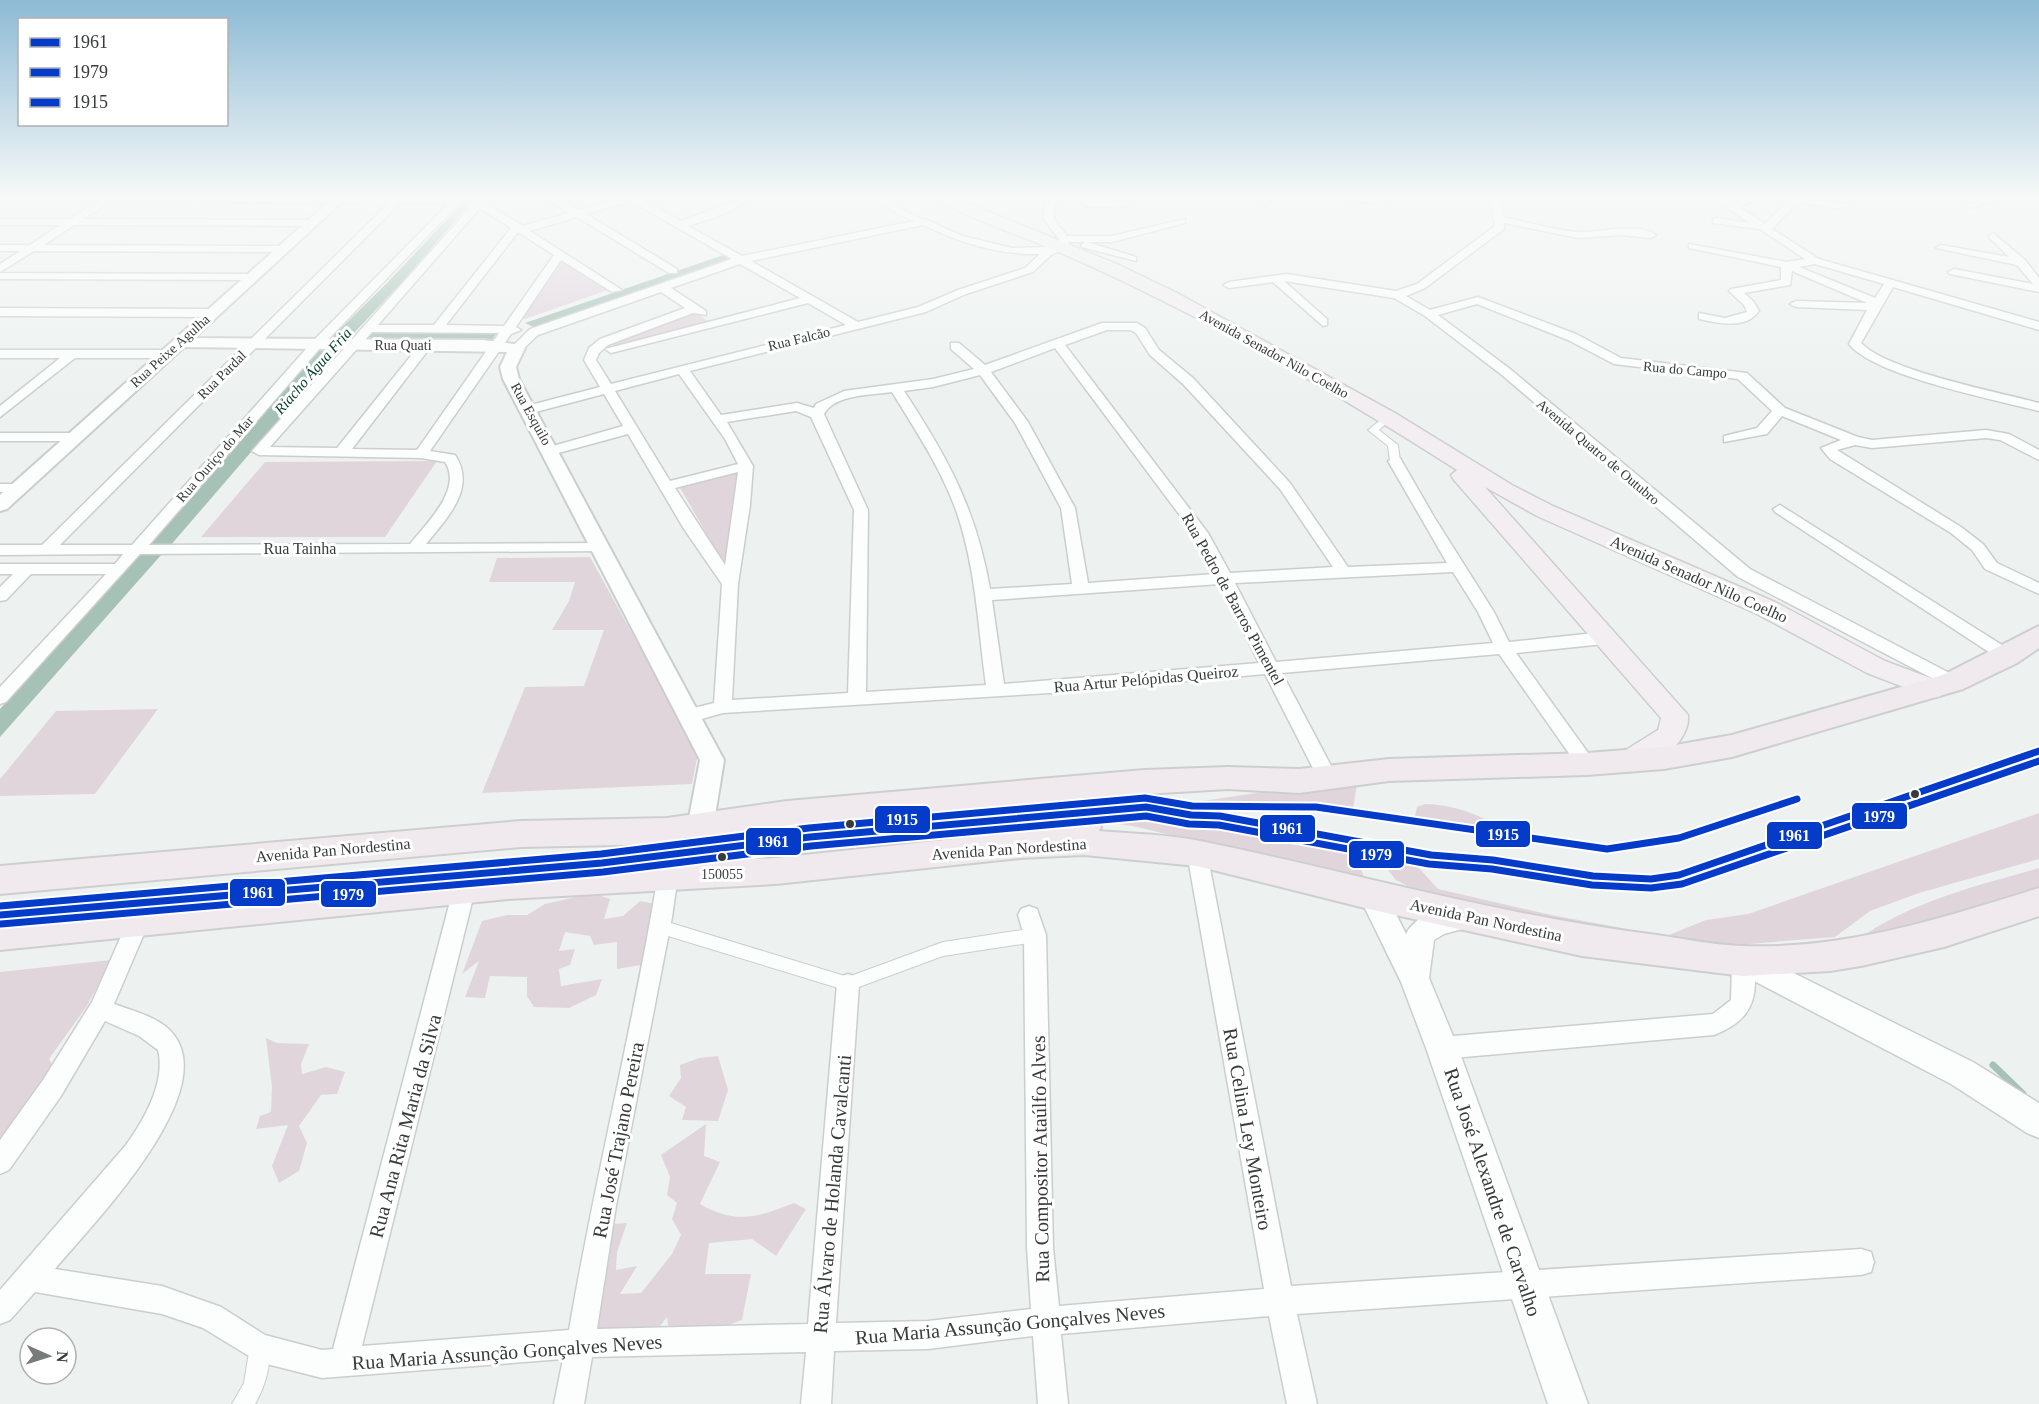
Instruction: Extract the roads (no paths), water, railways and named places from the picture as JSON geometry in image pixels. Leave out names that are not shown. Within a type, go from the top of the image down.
[{"type":"highway","name":"Avenida Pan Nordestina","points":[[4,890],[616,843],[652,837],[667,831],[700,828],[787,813],[1144,782],[1228,778],[1299,781],[1389,771],[1587,764],[1664,758],[1732,746],[1842,717],[1943,685],[2007,656],[2039,634]]},
{"type":"highway","points":[[997,820],[1112,829],[1170,842],[1197,853]]},
{"type":"highway","name":"Avenida Pan Nordestina","points":[[0,935],[464,890],[668,875],[776,872],[1020,845],[1084,842],[1197,853],[1373,896],[1582,941],[1743,961],[1830,956],[1861,951],[1944,932],[2039,902]]},
{"type":"main road","name":"Avenida Senador Nilo Coelho","points":[[1103,264],[1171,297],[1388,417],[1504,490],[1545,511],[1766,608],[1876,667],[1943,685]]},
{"type":"main road","name":"Avenida Senador Nilo Coelho","points":[[1436,447],[1521,540],[1604,638],[1668,706],[1677,726],[1674,734],[1631,760]]},
{"type":"main road","name":"Rua José Alexandre de Carvalho","points":[[1373,896],[1415,981],[1442,1048],[1568,1404]]},
{"type":"main road","name":"Rua José Alexandre de Carvalho","points":[[1415,981],[1414,946],[1418,937],[1424,930],[1468,916]]},
{"type":"main road","points":[[1743,961],[1962,1073],[2039,1122]]},
{"type":"street","name":"Rua Peixe Agulha","points":[[0,505],[267,264]]},
{"type":"street","name":"Rua Pardal","points":[[46,550],[333,264]]},
{"type":"street","name":"Rua Ouriço do Mar","points":[[0,698],[138,550],[321,343],[397,264]]},
{"type":"street","name":"Rua Ouriço do Mar","points":[[341,453],[259,451],[426,264]]},
{"type":"street","points":[[438,328],[491,264]]},
{"type":"street","points":[[421,454],[506,328],[553,264]]},
{"type":"street","points":[[575,264],[616,290]]},
{"type":"street","points":[[661,264],[673,271]]},
{"type":"street","points":[[575,304],[695,264]]},
{"type":"street","points":[[517,348],[534,332],[731,264]]},
{"type":"street","points":[[747,264],[855,325]]},
{"type":"street","name":"Rua Falcão","points":[[528,410],[606,388],[922,310],[962,292],[1029,270],[1036,264]]},
{"type":"street","points":[[1397,295],[1421,286],[1452,264]]},
{"type":"street","points":[[1748,264],[1797,264]]},
{"type":"street","points":[[1824,264],[2039,326]]},
{"type":"street","points":[[2014,264],[2030,267],[2039,287]]},
{"type":"street","points":[[1787,265],[1875,306]]},
{"type":"street","points":[[1703,316],[1725,322],[1751,314],[1752,306],[1735,291],[1786,283],[1787,265]]},
{"type":"street","points":[[1954,272],[2039,287]]},
{"type":"street","points":[[0,276],[252,277]]},
{"type":"street","points":[[1274,277],[1323,322]]},
{"type":"street","name":"Avenida Quatro de Outubro","points":[[1229,285],[1274,277],[1302,278],[1397,295],[1429,314],[1506,372],[1721,556],[1771,588],[1943,685]]},
{"type":"street","points":[[1894,283],[1875,306],[1855,344],[1861,352],[1904,370],[2039,407]]},
{"type":"street","points":[[661,287],[715,323]]},
{"type":"street","points":[[591,354],[810,299]]},
{"type":"street","name":"Rua do Campo","points":[[1429,314],[1471,300],[1481,300],[1572,337],[1618,361],[1742,376],[1759,389],[1780,411],[1855,441],[1872,444],[1986,434],[2004,437],[2039,456]]},
{"type":"street","points":[[1796,304],[1875,306]]},
{"type":"street","points":[[695,308],[613,338],[591,354],[590,360],[692,529],[730,584]]},
{"type":"street","points":[[0,312],[212,313]]},
{"type":"street","points":[[506,328],[544,315]]},
{"type":"street","points":[[817,414],[821,407],[844,395],[896,389],[983,370],[1106,326],[1127,325],[1141,331],[1154,352],[1188,381],[1285,486],[1344,571]]},
{"type":"street","name":"Rua Quati","points":[[367,330],[506,328],[534,332]]},
{"type":"street","name":"Rua Quati","points":[[181,342],[495,345],[517,348]]},
{"type":"street","name":"Rua Pedro de Barros Pimentel","points":[[1057,342],[1185,510],[1273,669],[1328,779]]},
{"type":"street","points":[[341,453],[426,345]]},
{"type":"street","points":[[956,346],[983,370],[1021,422],[1068,508],[1081,588]]},
{"type":"street","name":"Rua Esquilo","points":[[517,348],[508,367],[511,379],[712,760],[700,828]]},
{"type":"street","points":[[0,354],[167,354]]},
{"type":"street","points":[[0,413],[72,354]]},
{"type":"street","points":[[682,369],[741,453],[746,466],[743,505],[730,584],[723,707]]},
{"type":"street","points":[[896,389],[924,433],[956,492],[970,532],[984,595],[996,690]]},
{"type":"street","points":[[0,393],[23,393]]},
{"type":"street","points":[[718,419],[799,407],[817,414],[861,510],[863,524],[857,697]]},
{"type":"street","points":[[1729,440],[1762,431],[1770,419],[1780,411]]},
{"type":"street","points":[[1388,417],[1373,430],[1393,445],[1395,461],[1486,612],[1504,649],[1587,764]]},
{"type":"street","points":[[551,451],[633,428]]},
{"type":"street","points":[[0,438],[76,437]]},
{"type":"street","points":[[1855,441],[1828,448],[1835,456],[1974,543],[1991,566],[2039,589]]},
{"type":"street","points":[[341,453],[421,454],[445,456],[454,462],[457,471],[456,487],[447,505],[416,547]]},
{"type":"street","points":[[667,486],[746,466]]},
{"type":"street","points":[[0,488],[18,488]]},
{"type":"street","points":[[1780,509],[2007,656]]},
{"type":"street","name":"Rua Tainha","points":[[0,550],[600,548]]},
{"type":"street","points":[[984,595],[1344,571],[1459,567]]},
{"type":"street","points":[[0,569],[119,569]]},
{"type":"street","points":[[0,596],[27,569]]},
{"type":"street","name":"Rua Artur Pelópidas Queiroz","points":[[687,716],[723,707],[996,690],[1273,669],[1604,638]]},
{"type":"street","name":"Rua Celina Ley Monteiro","points":[[1197,853],[1280,1301],[1302,1404]]},
{"type":"street","name":"Rua José Trajano Pereira","points":[[569,1404],[582,1343],[603,1206],[661,927],[668,875]]},
{"type":"street","name":"Rua Ana Rita Maria da Silva","points":[[344,1362],[464,890]]},
{"type":"street","points":[[0,1161],[52,1088],[100,1009],[138,922]]},
{"type":"street","points":[[661,927],[848,984],[944,949],[1032,925]]},
{"type":"street","name":"Rua Compositor Ataúlfo Alves","points":[[1032,925],[1040,1248],[1053,1404]]},
{"type":"street","points":[[1442,1048],[1714,1024],[1731,1018],[1741,1007],[1744,995],[1743,961]]},
{"type":"street","name":"Rua Álvaro de Holanda Cavalcanti","points":[[816,1404],[848,984]]},
{"type":"street","points":[[0,1310],[30,1278],[144,1142],[165,1095],[172,1065],[169,1047],[165,1041],[154,1033],[100,1009]]},
{"type":"street","name":"Rua Maria Assunção Gonçalves Neves","points":[[30,1278],[162,1300],[211,1317],[259,1348],[322,1364],[582,1343],[928,1335],[1045,1321],[1280,1301],[1526,1287],[1861,1262]]},
{"type":"street","points":[[243,1404],[254,1386],[259,1348]]},
{"type":"water","name":"Riacho Água Fria","points":[[405,264],[418,264],[353,334],[170,546],[145,546],[319,350]]},
{"type":"water","points":[[698,264],[722,264],[536,328],[525,323]]},
{"type":"water","points":[[368,333],[497,333],[491,341],[360,341]]},
{"type":"water","points":[[162,554],[0,737],[0,709],[140,555]]},
{"type":"waterway","points":[[1993,1065],[2023,1094]]},
{"type":"place","name":"150055","points":[[722,857]]}]
